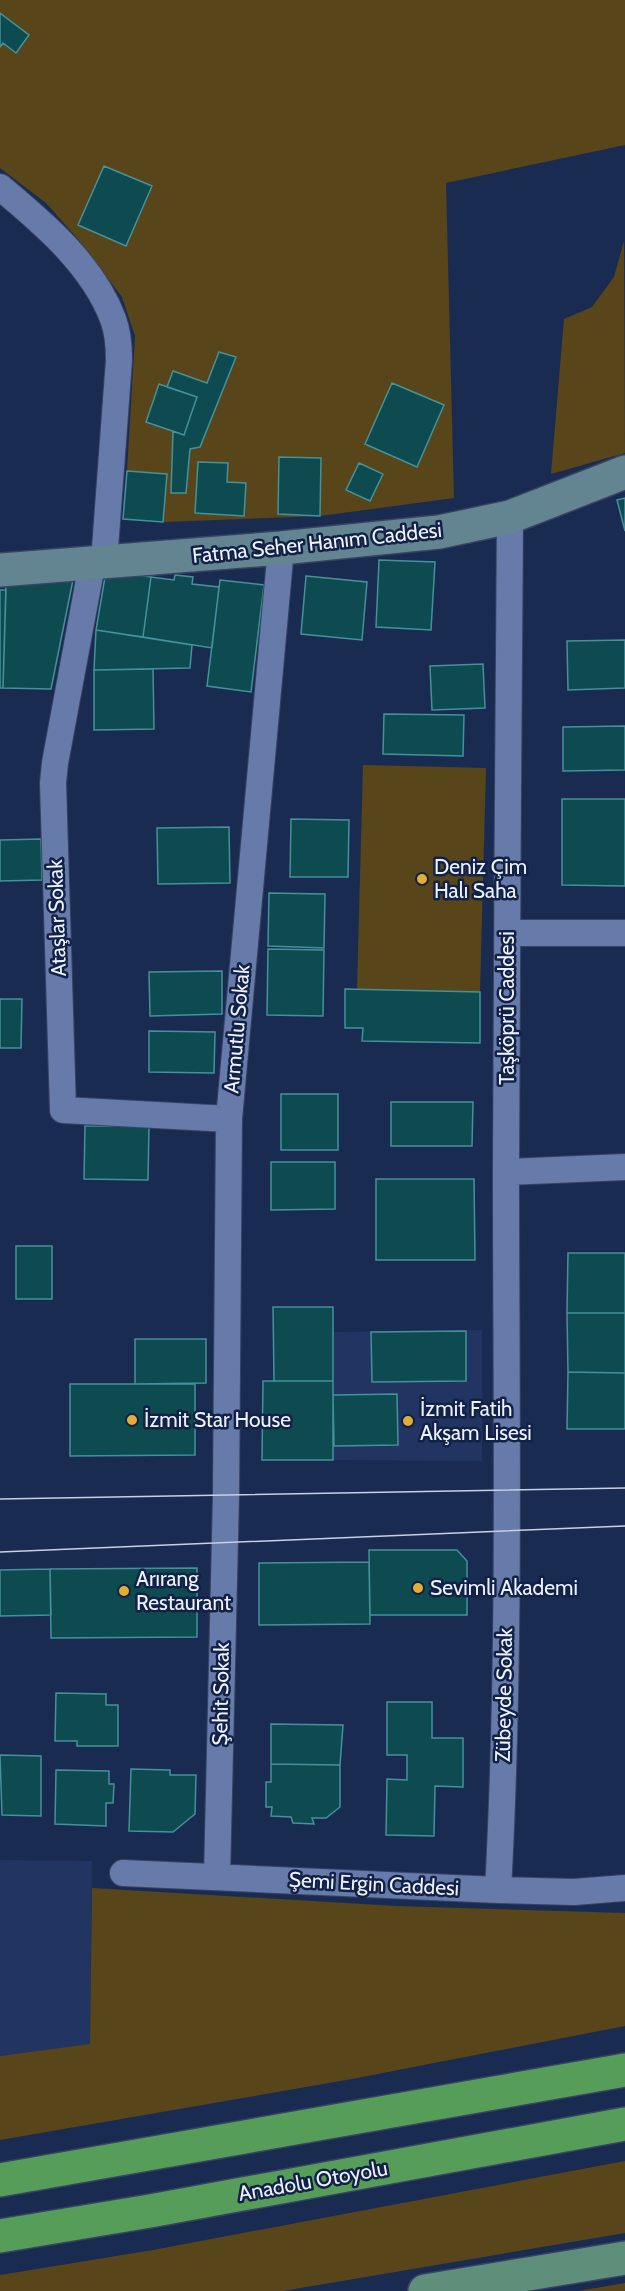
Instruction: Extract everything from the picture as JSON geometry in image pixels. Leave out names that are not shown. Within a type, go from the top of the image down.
[{"type":"highway","points":[[0,2180],[625,2070]]},
{"type":"highway","name":"Anadolu Otoyolu","points":[[0,2236],[150,2211],[625,2124]]},
{"type":"main road","points":[[425,2291],[625,2258]]},
{"type":"street","points":[[0,188],[32,214],[85,271],[99,289],[114,321],[119,360],[98,563]]},
{"type":"street","name":"Fatma Seher Hanım Caddesi","points":[[0,570],[282,548],[439,532],[510,517],[625,472]]},
{"type":"street","name":"Taşköprü Caddesi","points":[[508,1500],[506,1172],[510,517]]},
{"type":"street","name":"Armutlu Sokak","points":[[225,1512],[229,1119],[282,548]]},
{"type":"street","name":"Ataşlar Sokak","points":[[98,563],[55,763],[53,783],[63,1110],[229,1119]]},
{"type":"street","points":[[508,933],[625,933]]},
{"type":"street","points":[[506,1172],[625,1167]]},
{"type":"street","name":"Zübeyde Sokak","points":[[498,1890],[502,1821],[508,1500]]},
{"type":"street","name":"Şehit Sokak","points":[[217,1877],[225,1512]]},
{"type":"street","name":"Şemi Ergin Caddesi","points":[[123,1873],[498,1890],[574,1892],[625,1888]]},
{"type":"shaded area","points":[[0,0],[625,0],[625,145],[446,183],[454,498],[320,516],[163,522],[167,474],[127,471],[135,336],[122,297],[77,238],[46,203],[0,168]]},
{"type":"shaded area","points":[[624,241],[625,453],[551,474],[564,319],[592,307],[614,277]]},
{"type":"shaded area","name":"Deniz Çim Halı Saha","points":[[363,765],[486,768],[480,992],[357,989]]},
{"type":"shaded area","name":"İzmit Fatih Akşam Lisesi","points":[[482,1330],[482,1461],[333,1460],[333,1332]]},
{"type":"shaded area","points":[[0,1860],[92,1861],[90,2045],[0,2056]]},
{"type":"shaded area","points":[[92,1888],[396,1906],[625,1913],[625,2026],[352,2079],[0,2140],[0,2056],[90,2044]]},
{"type":"shaded area","points":[[625,2161],[625,2233],[283,2291],[0,2291],[0,2275],[153,2250]]},
{"type":"shaded area","points":[[625,2283],[625,2291],[578,2291]]},
{"type":"building","points":[[0,13],[29,35],[16,53],[3,43],[0,47]]},
{"type":"building","points":[[104,166],[152,186],[126,246],[78,225]]},
{"type":"building","points":[[219,352],[236,357],[200,447],[190,449],[186,493],[171,493],[173,431],[184,435],[197,397],[167,387],[173,371],[207,383]]},
{"type":"building","points":[[392,383],[444,405],[417,467],[365,444]]},
{"type":"building","points":[[159,384],[197,397],[184,435],[146,422]]},
{"type":"building","points":[[279,457],[321,458],[320,516],[278,514]]},
{"type":"building","points":[[198,462],[228,463],[227,482],[246,483],[244,516],[195,513]]},
{"type":"building","points":[[359,463],[383,474],[370,501],[346,490]]},
{"type":"building","points":[[127,471],[167,474],[163,522],[123,519]]},
{"type":"building","points":[[625,498],[625,531],[617,500]]},
{"type":"building","points":[[379,560],[435,562],[431,630],[376,627]]},
{"type":"building","points":[[106,571],[151,577],[143,637],[96,630]]},
{"type":"building","points":[[175,575],[193,577],[192,584],[219,587],[212,648],[143,637],[151,577],[174,580]]},
{"type":"building","points":[[306,576],[367,582],[362,640],[301,634]]},
{"type":"building","points":[[73,580],[51,689],[3,688],[6,582]]},
{"type":"building","points":[[220,580],[264,585],[251,692],[207,686]]},
{"type":"building","points":[[0,590],[6,590],[3,688],[0,688]]},
{"type":"building","points":[[96,630],[192,645],[190,668],[94,670]]},
{"type":"building","points":[[625,640],[625,688],[568,690],[567,641]]},
{"type":"building","points":[[483,664],[485,708],[432,710],[430,666]]},
{"type":"building","points":[[153,669],[154,729],[94,730],[94,670]]},
{"type":"building","points":[[384,714],[464,715],[463,756],[383,754]]},
{"type":"building","points":[[625,726],[625,770],[563,771],[563,727]]},
{"type":"building","points":[[562,799],[625,799],[625,886],[562,885]]},
{"type":"building","points":[[291,819],[349,820],[348,877],[290,877]]},
{"type":"building","points":[[229,827],[230,883],[158,884],[157,828]]},
{"type":"building","points":[[41,839],[42,880],[0,881],[0,840]]},
{"type":"building","points":[[269,893],[325,894],[324,948],[268,946]]},
{"type":"building","points":[[268,949],[324,950],[323,1016],[267,1015]]},
{"type":"building","points":[[222,971],[222,1014],[150,1016],[149,972]]},
{"type":"building","points":[[345,989],[480,992],[480,1043],[362,1041],[363,1028],[345,1028]]},
{"type":"building","points":[[0,999],[22,999],[21,1048],[0,1048]]},
{"type":"building","points":[[149,1031],[215,1032],[214,1073],[149,1072]]},
{"type":"building","points":[[281,1094],[338,1094],[338,1150],[281,1150]]},
{"type":"building","points":[[391,1102],[473,1102],[472,1146],[391,1146]]},
{"type":"building","points":[[85,1126],[149,1126],[148,1180],[84,1179]]},
{"type":"building","points":[[271,1162],[335,1162],[335,1209],[271,1210]]},
{"type":"building","points":[[376,1179],[474,1179],[475,1260],[376,1260]]},
{"type":"building","points":[[16,1246],[52,1246],[52,1299],[16,1299]]},
{"type":"building","points":[[568,1253],[625,1253],[625,1313],[567,1313]]},
{"type":"building","points":[[273,1307],[333,1307],[333,1381],[274,1381]]},
{"type":"building","points":[[567,1313],[625,1313],[625,1373],[568,1372]]},
{"type":"building","points":[[466,1331],[466,1381],[372,1382],[371,1332]]},
{"type":"building","points":[[135,1339],[206,1339],[206,1383],[135,1384]]},
{"type":"building","points":[[568,1372],[625,1373],[625,1429],[567,1429]]},
{"type":"building","points":[[263,1381],[333,1381],[333,1460],[262,1460]]},
{"type":"building","name":"İzmit Star House","points":[[70,1384],[195,1384],[195,1455],[70,1456]]},
{"type":"building","points":[[397,1394],[398,1445],[334,1446],[333,1395]]},
{"type":"building","name":"Sevimli Akademi","points":[[369,1550],[457,1550],[467,1561],[467,1615],[370,1615]]},
{"type":"building","points":[[369,1562],[370,1624],[259,1625],[259,1563]]},
{"type":"building","points":[[197,1568],[197,1637],[51,1638],[50,1569]]},
{"type":"building","points":[[50,1569],[51,1615],[0,1616],[0,1570]]},
{"type":"building","points":[[56,1693],[106,1694],[106,1705],[118,1705],[118,1746],[77,1746],[77,1741],[55,1741]]},
{"type":"building","points":[[387,1702],[432,1702],[432,1738],[463,1738],[463,1787],[435,1786],[434,1836],[386,1835],[387,1779],[407,1780],[407,1755],[387,1755]]},
{"type":"building","points":[[271,1724],[343,1725],[340,1765],[271,1764]]},
{"type":"building","points":[[0,1755],[41,1756],[41,1816],[2,1815]]},
{"type":"building","points":[[271,1764],[340,1765],[340,1807],[326,1818],[312,1818],[314,1824],[293,1823],[291,1817],[271,1816],[272,1807],[266,1807],[266,1782],[271,1782]]},
{"type":"building","points":[[131,1769],[170,1770],[170,1775],[196,1775],[195,1814],[173,1832],[129,1831]]},
{"type":"building","points":[[56,1770],[109,1771],[109,1784],[114,1784],[113,1803],[106,1803],[106,1826],[55,1824]]},
{"type":"tram line","points":[[0,1499],[625,1488]]},
{"type":"tram line","points":[[0,1552],[625,1526]]},
{"type":"place","name":"Deniz Çim Halı Saha","points":[[422,879]]},
{"type":"place","name":"İzmit Star House","points":[[132,1420]]},
{"type":"place","name":"İzmit Fatih Akşam Lisesi","points":[[408,1421]]},
{"type":"place","name":"Sevimli Akademi","points":[[418,1588]]},
{"type":"place","name":"Arırang Restaurant","points":[[124,1591]]}]
